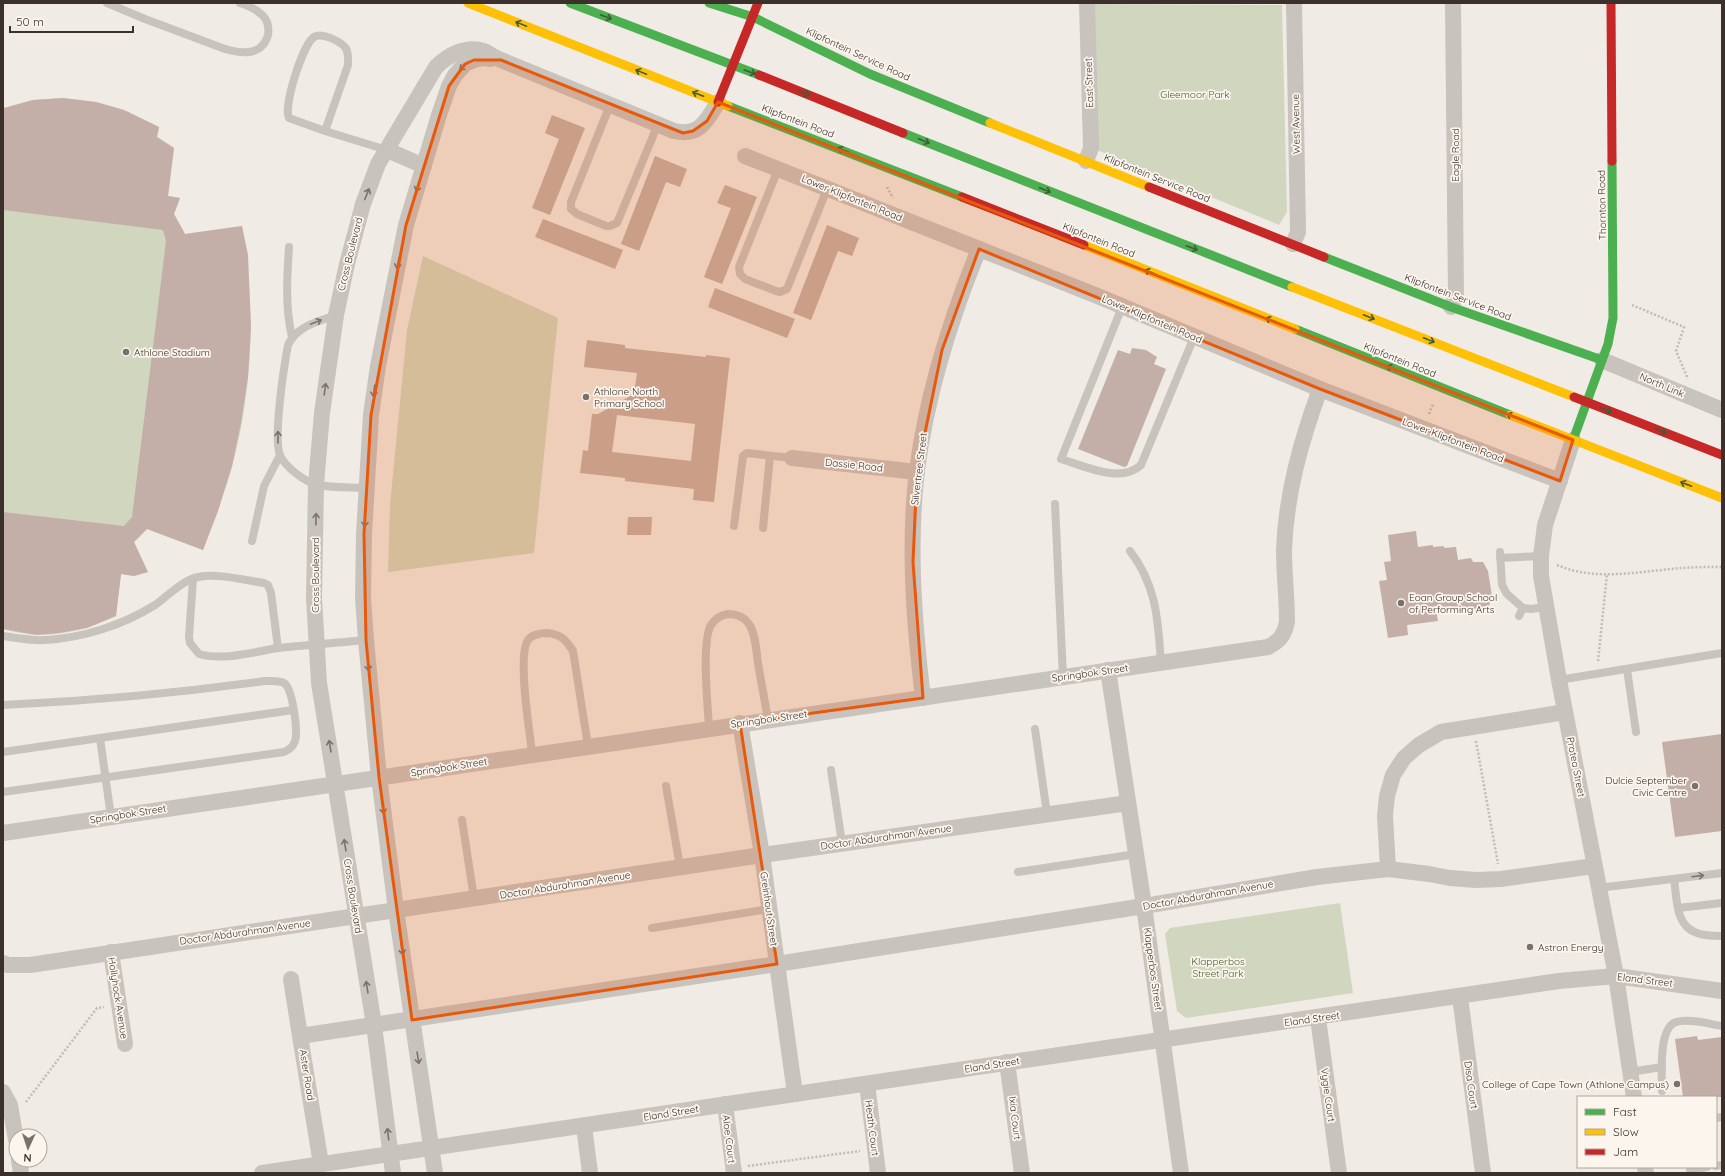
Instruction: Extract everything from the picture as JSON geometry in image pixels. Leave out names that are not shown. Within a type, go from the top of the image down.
[{"type":"main road","name":"Klipfontein Road","points":[[468,3],[718,102],[880,164],[1722,498]]},
{"type":"main road","points":[[570,3],[767,78],[1139,227],[1722,455]]},
{"type":"main road","name":"Klipfontein Service Road","points":[[709,3],[753,17],[870,74],[1292,244],[1451,307],[1602,360]]},
{"type":"main road","points":[[718,102],[758,3]]},
{"type":"main road","name":"Thornton Road","points":[[1573,440],[1611,333],[1613,318],[1610,3]]},
{"type":"street","name":"East Street","points":[[1086,161],[1091,148],[1087,3]]},
{"type":"street","name":"West Avenue","points":[[1292,244],[1298,232],[1294,3]]},
{"type":"street","name":"Eagle Road","points":[[1451,307],[1456,296],[1453,3]]},
{"type":"street","name":"Cross Boulevard","points":[[393,1173],[374,1025],[320,683],[314,598],[316,485],[322,413],[336,314],[362,204],[378,164],[436,67],[455,53],[474,50],[484,51],[501,60],[610,105],[683,133],[693,131],[707,121],[718,102]]},
{"type":"street","name":"Cross Boulevard","points":[[435,1173],[396,910],[379,777],[366,640],[363,598],[371,415],[378,366],[406,225],[449,86],[455,75],[465,64],[483,58],[501,60]]},
{"type":"street","points":[[387,150],[424,166]]},
{"type":"street","name":"Lower Klipfontein Road","points":[[745,156],[979,249],[1320,389],[1560,481]]},
{"type":"street","name":"Silvertree Street","points":[[923,698],[914,592],[914,512],[917,472],[923,434],[942,350],[959,298],[979,249]]},
{"type":"street","name":"North Link","points":[[1602,360],[1722,410]]},
{"type":"street","name":"Springbok Street","points":[[3,833],[740,723],[923,698],[1108,670],[1256,650],[1268,647],[1282,637],[1286,629],[1287,621],[1284,551],[1287,514],[1296,464],[1306,426],[1320,389]]},
{"type":"street","name":"Protea Street","points":[[1573,440],[1545,525],[1540,556],[1541,576],[1559,680],[1616,976],[1634,1096]]},
{"type":"street","name":"Dassie Road","points":[[792,458],[917,472]]},
{"type":"street","name":"Klapperbos Street","points":[[1108,670],[1144,906],[1181,1173]]},
{"type":"street","points":[[1388,869],[1385,816],[1387,796],[1393,775],[1404,758],[1419,745],[1441,732],[1565,712]]},
{"type":"street","name":"Greinhout Street","points":[[740,723],[762,855],[795,1094]]},
{"type":"street","name":"Doctor Abdurahman Avenue","points":[[3,963],[13,966],[30,965],[842,843],[1128,803]]},
{"type":"street","name":"Doctor Abdurahman Avenue","points":[[412,1020],[777,964],[1317,877],[1388,869],[1450,878],[1476,880],[1501,879],[1594,866]]},
{"type":"street","name":"Hollyhock Avenue","points":[[110,952],[125,1044]]},
{"type":"street","name":"Eland Street","points":[[262,1173],[1008,1062],[1163,1041],[1559,981],[1616,976],[1722,991]]},
{"type":"street","points":[[291,979],[300,1036]]},
{"type":"street","name":"Disa Court","points":[[1460,996],[1483,1173]]},
{"type":"street","name":"Vygie Court","points":[[1318,1018],[1339,1173]]},
{"type":"street","name":"Aster Road","points":[[321,1164],[300,1036],[412,1020]]},
{"type":"street","name":"Ixia Court","points":[[1008,1062],[1022,1173]]},
{"type":"street","name":"Heath Court","points":[[867,1084],[878,1173]]},
{"type":"street","points":[[7,1099],[13,1128]]},
{"type":"street","name":"Aloe Court","points":[[725,1104],[734,1170]]},
{"type":"street","points":[[584,1126],[590,1173]]},
{"type":"lane","points":[[107,3],[225,49],[238,53],[256,51],[261,48],[265,42],[268,33],[268,23],[258,11],[240,3]]},
{"type":"lane","points":[[325,131],[348,65],[349,56],[346,48],[338,42],[325,36],[319,36],[314,38],[306,47],[290,95],[287,115],[291,120],[325,131],[387,150]]},
{"type":"lane","points":[[610,105],[571,202],[571,209],[577,214],[606,226],[617,223],[658,124]]},
{"type":"lane","points":[[778,169],[739,267],[742,277],[751,282],[776,292],[787,289],[827,189]]},
{"type":"lane","points":[[289,247],[286,293],[288,320],[292,337]]},
{"type":"lane","points":[[1122,307],[1061,459],[1112,474],[1127,473],[1135,470],[1141,465],[1194,337]]},
{"type":"lane","points":[[252,541],[264,486],[280,455],[278,426],[285,358],[288,345],[292,337],[311,324],[336,314]]},
{"type":"lane","points":[[734,526],[743,456],[747,453],[792,458]]},
{"type":"lane","points":[[280,455],[290,468],[316,485],[367,488]]},
{"type":"lane","points":[[763,528],[770,456]]},
{"type":"lane","points":[[1055,504],[1063,677]]},
{"type":"lane","points":[[1130,552],[1143,570],[1149,584],[1157,617],[1161,663]]},
{"type":"lane","points":[[1540,556],[1500,555],[1502,585],[1507,594],[1523,608],[1531,609],[1546,607]]},
{"type":"lane","points":[[3,636],[44,640],[73,637],[97,631],[154,606],[193,578],[211,576],[258,582],[268,585],[271,593],[278,648]]},
{"type":"lane","points":[[193,578],[189,637],[190,643],[199,654],[209,657],[234,655],[278,648],[366,640]]},
{"type":"lane","points":[[1519,616],[1523,608]]},
{"type":"lane","points":[[710,728],[707,694],[706,642],[710,626],[717,618],[725,615],[734,614],[749,624],[754,639],[768,720]]},
{"type":"lane","points":[[532,754],[523,661],[524,647],[528,638],[545,633],[557,634],[566,640],[573,651],[588,746]]},
{"type":"lane","points":[[1559,680],[1722,653]]},
{"type":"lane","points":[[1627,669],[1636,732]]},
{"type":"lane","points":[[3,705],[108,699],[195,691],[265,681],[276,681],[284,683],[288,687],[293,710],[296,740],[292,748],[284,752],[3,792]]},
{"type":"lane","points":[[3,752],[293,710]]},
{"type":"lane","points":[[1035,729],[1047,814]]},
{"type":"lane","points":[[100,738],[111,817]]},
{"type":"lane","points":[[831,770],[842,843]]},
{"type":"lane","points":[[666,786],[680,867]]},
{"type":"lane","points":[[462,820],[474,898]]},
{"type":"lane","points":[[1018,872],[1136,854]]},
{"type":"lane","points":[[1598,888],[1722,873]]},
{"type":"lane","points":[[1674,879],[1678,908],[1684,925],[1696,933],[1722,936]]},
{"type":"lane","points":[[1678,908],[1722,904]]},
{"type":"lane","points":[[652,928],[769,909]]},
{"type":"lane","points":[[1662,1091],[1662,1067],[1666,1031],[1670,1025],[1676,1022],[1686,1021],[1722,1026]]},
{"type":"lane","points":[[1630,1072],[1662,1067]]},
{"type":"lane","points":[[1690,1170],[1701,1168]]},
{"type":"path","points":[[1631,305],[1684,327],[1676,351],[1690,385]]},
{"type":"path","points":[[1427,419],[1435,400]]},
{"type":"path","points":[[1540,556],[1565,569],[1607,574],[1722,567]]},
{"type":"path","points":[[1596,674],[1607,574]]},
{"type":"path","points":[[1474,726],[1501,879]]},
{"type":"path","points":[[7,1099],[25,1103],[97,1008],[119,1005]]},
{"type":"path","points":[[734,1170],[875,1149]]},
{"type":"highlighted area","points":[[474,60],[501,60],[683,133],[693,131],[707,121],[718,102],[1573,440],[1560,481],[1320,389],[979,249],[942,350],[917,472],[913,562],[923,698],[740,723],[777,964],[412,1020],[379,777],[366,640],[364,534],[371,415],[406,225],[449,86],[465,64]]},
{"type":"green space","name":"Gleemoor Park","points":[[1093,4],[1282,5],[1287,212],[1279,225],[1097,150]]},
{"type":"green space","name":"Athlone Stadium","points":[[63,98],[96,102],[124,110],[159,127],[157,137],[174,148],[168,196],[180,198],[174,214],[185,234],[242,226],[251,316],[248,377],[239,437],[229,477],[203,550],[147,529],[134,542],[147,572],[134,576],[121,574],[116,616],[75,631],[46,635],[18,633],[3,629],[3,114],[4,108],[33,100]]},
{"type":"green space","points":[[423,256],[558,318],[534,553],[388,572],[390,505],[407,330]]},
{"type":"green space","name":"Klapperbos Street Park","points":[[1340,903],[1353,993],[1186,1018],[1177,1011],[1165,934],[1170,928]]},
{"type":"building","points":[[63,98],[96,102],[124,110],[159,127],[157,137],[174,148],[168,196],[180,198],[174,214],[185,234],[242,226],[248,255],[251,328],[248,377],[241,423],[232,466],[218,511],[203,550],[147,529],[134,542],[148,572],[134,576],[121,574],[116,616],[87,628],[37,635],[3,629],[3,512],[124,526],[132,517],[166,241],[163,230],[3,210],[4,108],[33,100]]},
{"type":"building","points":[[552,115],[585,128],[550,215],[532,208],[559,139],[545,133]]},
{"type":"building","points":[[655,156],[687,169],[680,187],[666,182],[639,251],[621,244]]},
{"type":"building","points":[[725,185],[757,197],[722,284],[704,277],[731,208],[717,203]]},
{"type":"building","points":[[543,219],[623,250],[615,269],[535,237]]},
{"type":"building","points":[[827,225],[859,238],[852,256],[838,251],[811,320],[793,313]]},
{"type":"building","points":[[715,288],[795,319],[787,338],[708,307]]},
{"type":"building","points":[[587,340],[625,345],[625,348],[706,357],[706,355],[730,358],[714,502],[693,500],[694,489],[625,481],[625,478],[580,473],[583,450],[588,451],[592,414],[598,414],[634,394],[637,373],[584,367]],"holes":[[[617,415],[695,424],[691,461],[612,452]]]},
{"type":"building","points":[[1132,348],[1146,350],[1157,357],[1154,364],[1166,369],[1127,466],[1124,467],[1078,449],[1118,350],[1130,354]]},
{"type":"building","points":[[628,517],[652,517],[651,535],[627,535]]},
{"type":"building","points":[[1416,531],[1418,547],[1433,545],[1433,547],[1444,546],[1444,548],[1456,547],[1458,560],[1471,558],[1473,562],[1483,562],[1488,571],[1492,596],[1489,606],[1459,612],[1435,607],[1438,621],[1407,625],[1408,635],[1388,638],[1379,581],[1387,580],[1384,562],[1391,561],[1388,535]]},
{"type":"building","name":"Dulcie September Civic Centre","points":[[1722,734],[1722,831],[1675,837],[1662,742]]},
{"type":"building","points":[[1697,1036],[1698,1040],[1722,1037],[1722,1097],[1683,1096],[1675,1039]]},
{"type":"traffic: fast","points":[[570,3],[759,75]]},
{"type":"traffic: fast","points":[[709,3],[753,17],[870,74],[990,123]]},
{"type":"traffic: fast","points":[[728,106],[962,197]]},
{"type":"traffic: fast","points":[[903,133],[1292,287]]},
{"type":"traffic: fast","points":[[1573,440],[1608,344],[1613,318],[1612,161]]},
{"type":"traffic: fast","points":[[1324,257],[1451,307],[1602,360]]},
{"type":"traffic: fast","points":[[1295,329],[1510,415]]},
{"type":"traffic: slow","points":[[468,3],[728,106]]},
{"type":"traffic: slow","points":[[990,123],[1149,187]]},
{"type":"traffic: slow","points":[[1084,245],[1295,329]]},
{"type":"traffic: slow","points":[[1292,287],[1574,397]]},
{"type":"traffic: slow","points":[[1510,415],[1722,498]]},
{"type":"traffic: jam","points":[[718,102],[758,3]]},
{"type":"traffic: jam","points":[[1611,3],[1612,161]]},
{"type":"traffic: jam","points":[[759,75],[903,133]]},
{"type":"traffic: jam","points":[[1149,187],[1324,257]]},
{"type":"traffic: jam","points":[[962,197],[1084,245]]},
{"type":"traffic: jam","points":[[1574,397],[1722,455]]},
{"type":"place","name":"Athlone Stadium","points":[[126,352]]},
{"type":"place","name":"Athlone North Primary School","points":[[586,397]]},
{"type":"place","name":"Eoan Group School of Performing Arts","points":[[1401,603]]},
{"type":"place","name":"Dulcie September Civic Centre","points":[[1695,786]]},
{"type":"place","name":"Astron Energy","points":[[1530,947]]},
{"type":"place","name":"College of Cape Town (Athlone Campus)","points":[[1677,1084]]}]
